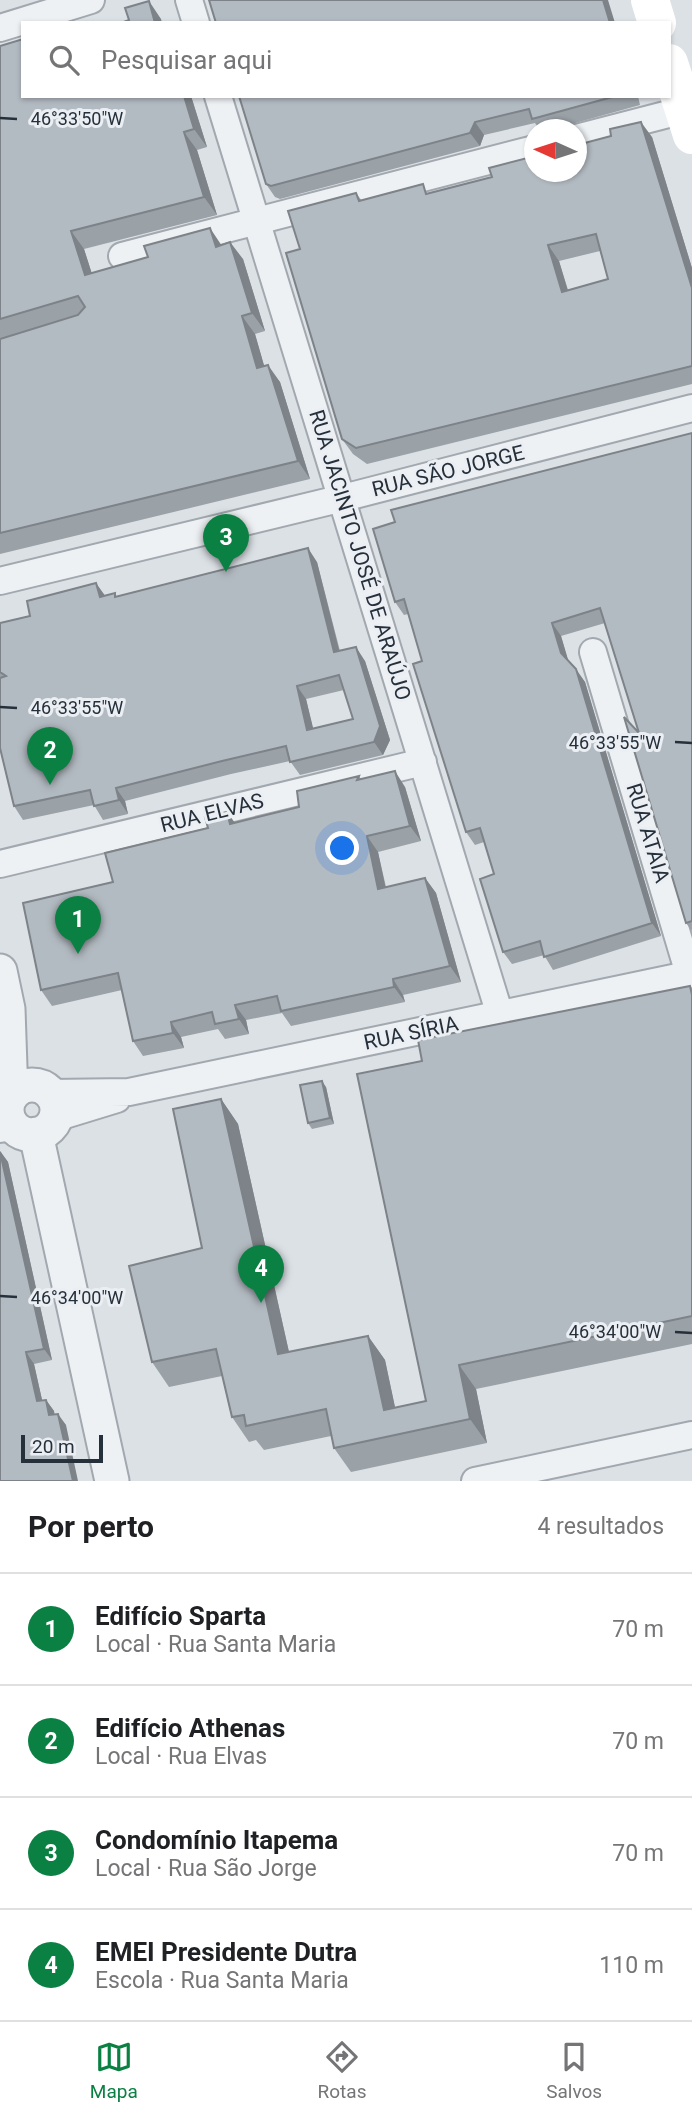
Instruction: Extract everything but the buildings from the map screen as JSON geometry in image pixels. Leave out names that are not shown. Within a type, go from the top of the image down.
[{"type":"main road","points":[[650,0],[656,21]]},
{"type":"main road","points":[[671,69],[688,123]]},
{"type":"street","points":[[23,21],[92,0]]},
{"type":"street","points":[[189,0],[195,21]]},
{"type":"street","points":[[0,28],[21,22]]},
{"type":"street","name":"RUA JACINTO JOSÉ DE ARAÚJO","points":[[219,98],[500,1015]]},
{"type":"street","points":[[587,137],[688,123]]},
{"type":"street","points":[[122,256],[524,152]]},
{"type":"street","name":"RUA SÃO JORGE","points":[[0,581],[343,498],[692,408]]},
{"type":"street","name":"RUA ATAIA","points":[[593,652],[691,974]]},
{"type":"street","name":"RUA ELVAS","points":[[0,864],[423,762]]},
{"type":"street","points":[[0,971],[8,1009],[22,1114],[112,1481]]},
{"type":"street","name":"RUA SÍRIA","points":[[22,1114],[111,1102],[129,1092],[691,974]]},
{"type":"street","points":[[475,1481],[692,1435]]},
{"type":"place","name":"Condomínio Itapema","points":[[226,572]]},
{"type":"place","name":"Edifício Athenas","points":[[50,785]]},
{"type":"place","name":"Edifício Sparta","points":[[78,954]]},
{"type":"place","name":"EMEI Presidente Dutra","points":[[261,1303]]}]
